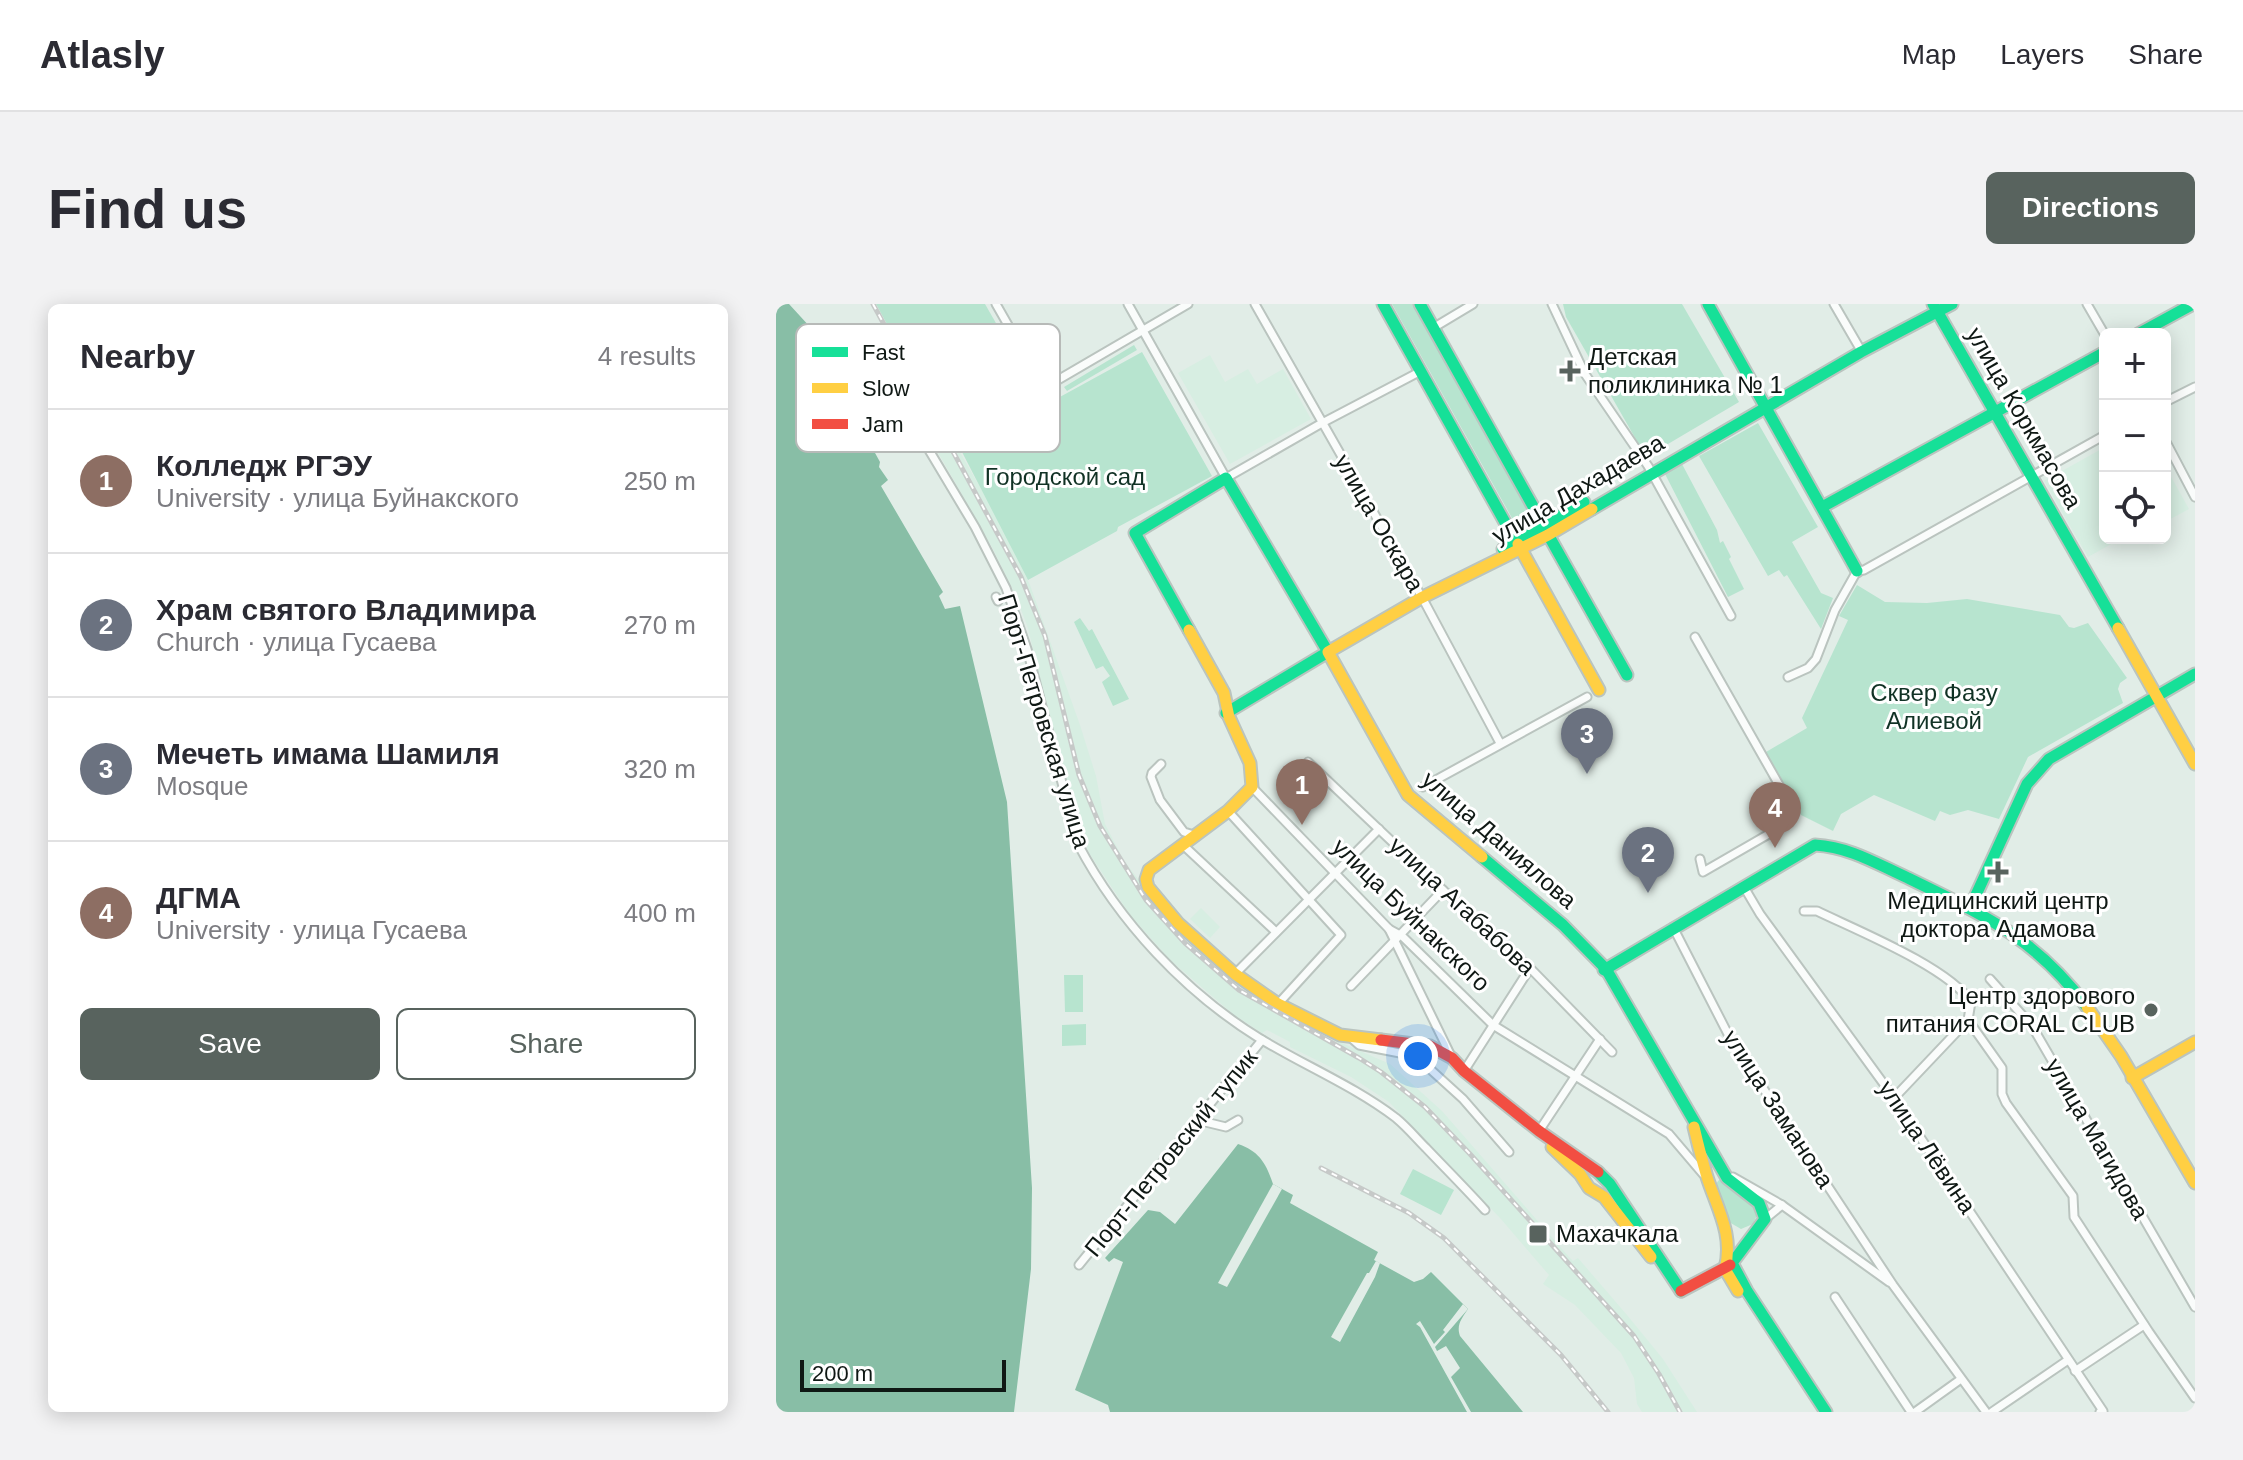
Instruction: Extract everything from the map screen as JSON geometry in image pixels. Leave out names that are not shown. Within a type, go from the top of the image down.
[{"type":"main road","points":[[1383,304],[1599,690]]},
{"type":"main road","points":[[1420,304],[1627,675]]},
{"type":"main road","points":[[1708,304],[1857,571]]},
{"type":"main road","name":"улица Дахадаева","points":[[1765,406],[1859,347],[1935,306],[1952,304]]},
{"type":"main road","points":[[2149,328],[2193,304]]},
{"type":"main road","name":"улица Дахадаева","points":[[1225,709],[1327,651],[1417,592],[1519,546],[1861,352],[1935,306]]},
{"type":"main road","name":"улица Коркмасова","points":[[1935,306],[2195,764]]},
{"type":"main road","points":[[1822,507],[2099,355]]},
{"type":"main road","points":[[1226,478],[1135,533],[1224,693],[1225,709],[1252,767],[1252,787],[1228,811],[1147,874],[1148,887],[1178,923],[1235,974],[1278,1004],[1340,1035],[1430,1046],[1452,1058],[1584,1170],[1581,1179],[1597,1196],[1607,1193],[1681,1291],[1729,1266],[1765,1219]]},
{"type":"main road","name":"улица Даниялова","points":[[1226,478],[1408,795],[1563,925],[1604,969],[1690,1113],[1707,1179],[1726,1226],[1731,1253],[1729,1266]]},
{"type":"main road","points":[[1971,907],[2027,784],[2036,771],[2049,759],[2195,674]]},
{"type":"main road","points":[[1744,887],[1815,843],[1825,841],[1840,845],[1971,907],[2028,942],[2086,1003],[2195,1174]]},
{"type":"main road","points":[[1604,969],[1815,845],[1831,844],[1971,907]]},
{"type":"main road","name":"улица Даниялова","points":[[1604,969],[1727,1178],[1759,1203],[1765,1219]]},
{"type":"main road","points":[[2134,1078],[2195,1042]]},
{"type":"main road","points":[[2134,1078],[2195,1183]]},
{"type":"main road","points":[[1707,1179],[1715,1174],[1727,1178]]},
{"type":"main road","points":[[1726,1226],[1745,1236],[1756,1234]]},
{"type":"main road","points":[[1729,1266],[1818,1412]]},
{"type":"main road","points":[[1729,1266],[1826,1412]]},
{"type":"street","points":[[996,304],[1007,324]]},
{"type":"street","name":"улица Даниялова","points":[[1128,304],[1226,478]]},
{"type":"street","points":[[1060,379],[1188,304]]},
{"type":"street","name":"улица Оскара","points":[[1255,304],[1500,743]]},
{"type":"street","points":[[1433,328],[1473,304]]},
{"type":"street","points":[[1552,304],[1585,374],[1650,469],[1731,616]]},
{"type":"street","points":[[1834,304],[1859,347]]},
{"type":"street","points":[[2087,304],[2101,328]]},
{"type":"street","points":[[1226,478],[1421,371]]},
{"type":"street","points":[[2169,400],[2195,387]]},
{"type":"street","points":[[1788,677],[1808,668],[1816,659],[1835,610],[1857,571],[1864,570],[2099,438]]},
{"type":"street","name":"Порт-Петровская улица","points":[[930,452],[975,527],[1001,596],[1027,649],[1068,812],[1078,844],[1092,870],[1157,953],[1230,1019],[1262,1040],[1353,1088],[1399,1120],[1485,1210]]},
{"type":"street","points":[[2171,452],[2195,497]]},
{"type":"street","points":[[1695,637],[1795,813],[1781,827],[1703,872],[1700,859]]},
{"type":"street","points":[[1423,787],[1587,697]]},
{"type":"street","name":"улица Агабабова","points":[[1308,762],[1530,968],[1612,1052]]},
{"type":"street","points":[[1161,764],[1151,777],[1160,800],[1184,832],[1194,835]]},
{"type":"street","name":"улица Буйнакского","points":[[1252,787],[1396,937],[1493,1025],[1669,1134],[1707,1179]]},
{"type":"street","points":[[1228,811],[1341,935],[1278,1004]]},
{"type":"street","points":[[1235,974],[1379,829]]},
{"type":"street","points":[[1182,844],[1276,932]]},
{"type":"street","name":"улица Лёвина","points":[[1744,887],[1894,1098],[2102,1411]]},
{"type":"street","points":[[1351,986],[1443,890]]},
{"type":"street","points":[[1804,911],[1817,911],[1910,956],[1965,993],[1971,1002],[1968,1020],[1894,1098]]},
{"type":"street","name":"улица Заманова","points":[[1673,928],[1730,1038],[1893,1285],[1961,1379],[1989,1412]]},
{"type":"street","points":[[1396,937],[1452,1058]]},
{"type":"street","points":[[1464,1071],[1530,968]]},
{"type":"street","name":"улица Магидова","points":[[1990,979],[2032,1026],[2195,1307]]},
{"type":"street","points":[[1968,1020],[2002,1068],[2002,1094],[2006,1103],[2073,1196],[2074,1217],[2195,1398]]},
{"type":"street","points":[[1348,1036],[1359,1045],[1400,1053],[1430,1069],[1463,1099],[1509,1152]]},
{"type":"street","points":[[1539,1131],[1600,1039]]},
{"type":"street","name":"Порт-Петровский тупик","points":[[1079,1265],[1262,1040]]},
{"type":"street","points":[[1197,1120],[1226,1127],[1238,1120]]},
{"type":"street","name":"улица Заманова","points":[[1727,1178],[1734,1177],[1782,1205],[1893,1285]]},
{"type":"street","name":"улица Заманова","points":[[1765,1219],[1782,1205]]},
{"type":"street","points":[[1835,1297],[1913,1412],[1961,1379]]},
{"type":"street","points":[[2075,1371],[2144,1325]]},
{"type":"street","points":[[1989,1412],[2068,1360]]},
{"type":"shaded area","points":[[776,304],[789,304],[807,324],[796,324],[796,452],[875,452],[879,467],[888,480],[881,486],[943,592],[939,596],[945,609],[960,606],[1007,802],[1032,1188],[1031,1269],[1014,1412],[776,1412]]},
{"type":"shaded area","points":[[1210,355],[1225,382],[1248,369],[1257,384],[1283,369],[1311,419],[1230,464],[1178,373]]},
{"type":"shaded area","points":[[2099,450],[2099,544],[2111,544],[2088,557],[2044,481]]},
{"type":"shaded area","points":[[938,452],[960,452],[996,515],[1030,585],[1080,725],[1096,776],[1105,824],[1123,859],[1141,883],[1199,948],[1317,1028],[1319,1033],[1390,1064],[1442,1111],[1569,1257],[1573,1261],[1578,1258],[1627,1315],[1663,1359],[1697,1412],[1642,1412],[1637,1404],[1634,1378],[1621,1353],[1575,1305],[1543,1284],[1549,1275],[1500,1218],[1389,1102],[1351,1077],[1290,1047],[1290,1042],[1267,1030],[1262,1033],[1234,1015],[1170,960],[1130,915],[1089,853],[1066,791],[1028,628],[993,549]]},
{"type":"shaded area","points":[[2171,477],[2189,509],[2171,519]]},
{"type":"shaded area","points":[[1201,908],[1220,927],[1210,938],[1190,919]]},
{"type":"shaded area","points":[[1238,1144],[1261,1159],[1273,1184],[1293,1195],[1290,1203],[1378,1252],[1374,1260],[1414,1282],[1431,1272],[1468,1309],[1459,1325],[1460,1336],[1523,1412],[1110,1412],[1108,1405],[1075,1390],[1123,1262],[1114,1258],[1109,1262],[1105,1258],[1148,1210],[1160,1212],[1175,1224]]},
{"type":"green space","points":[[876,304],[985,304],[996,324],[887,324]]},
{"type":"green space","points":[[1392,304],[1414,304],[1534,518],[1517,527]]},
{"type":"green space","points":[[1563,304],[1682,304],[1739,402],[1646,457],[1566,317]]},
{"type":"green space","points":[[1134,345],[1137,350],[1067,391],[1064,387]]},
{"type":"green space","name":"Городской сад","points":[[1142,352],[1212,476],[1028,580],[962,452],[1060,452],[1060,397]]},
{"type":"green space","points":[[1758,423],[1818,527],[1792,542],[1821,593],[1833,598],[1821,629],[1787,575],[1784,577],[1779,570],[1768,576],[1699,456]]},
{"type":"green space","points":[[1682,464],[1717,530],[1720,543],[1723,541],[1731,557],[1729,559],[1744,589],[1728,597],[1665,474]]},
{"type":"green space","name":"Сквер Фазу Алиевой","points":[[1857,585],[1885,602],[1927,603],[1967,599],[2060,615],[2069,627],[2074,628],[2088,623],[2127,678],[2118,689],[2123,703],[2028,757],[1999,819],[1968,810],[1950,815],[1940,811],[1935,821],[1874,795],[1841,814],[1833,831],[1801,815],[1766,752],[1807,728],[1802,718],[1848,620],[1839,616]]},
{"type":"green space","points":[[1080,618],[1089,631],[1092,629],[1129,699],[1113,706],[1102,682],[1110,676],[1103,666],[1096,669],[1074,622]]},
{"type":"green space","points":[[1064,975],[1083,975],[1083,1012],[1065,1012]]},
{"type":"green space","points":[[1086,1024],[1086,1045],[1062,1046],[1062,1025]]},
{"type":"green space","points":[[1413,1169],[1454,1190],[1441,1215],[1400,1194]]},
{"type":"green space","points":[[1719,1180],[1724,1180],[1754,1207],[1757,1215],[1753,1224],[1741,1229],[1729,1222],[1715,1185]]},
{"type":"pier","points":[[1273,1184],[1282,1189],[1227,1287],[1218,1283]]},
{"type":"pier","points":[[1376,1261],[1380,1263],[1375,1277],[1340,1342],[1331,1337]]},
{"type":"pier","points":[[1463,1304],[1468,1309],[1435,1347],[1437,1351],[1446,1346],[1460,1368],[1451,1377],[1471,1412],[1467,1412],[1416,1324],[1420,1321],[1434,1344]]},
{"type":"railway","points":[[873,304],[884,324]]},
{"type":"railway","points":[[953,452],[1021,577],[1045,636],[1079,775],[1100,826],[1146,900],[1185,943],[1239,990],[1359,1058],[1425,1107],[1634,1336],[1680,1412]]},
{"type":"railway","points":[[1321,1168],[1409,1213],[1444,1238],[1561,1355],[1608,1412]]},
{"type":"traffic: fast","points":[[1383,304],[1516,542]]},
{"type":"traffic: fast","points":[[1420,304],[1544,526]]},
{"type":"traffic: fast","points":[[1708,304],[1857,571]]},
{"type":"traffic: fast","points":[[1933,304],[2118,628]]},
{"type":"traffic: fast","points":[[1592,509],[1861,352],[1952,304]]},
{"type":"traffic: fast","points":[[2149,328],[2193,304]]},
{"type":"traffic: fast","points":[[1822,507],[2099,355]]},
{"type":"traffic: fast","points":[[1189,630],[1135,533],[1226,478],[1328,652],[1226,713]]},
{"type":"traffic: fast","points":[[1503,549],[1584,502]]},
{"type":"traffic: fast","points":[[1545,529],[1627,675]]},
{"type":"traffic: fast","points":[[1970,908],[2027,784],[2049,759],[2195,674]]},
{"type":"traffic: fast","points":[[1604,970],[1815,845],[1863,857],[1935,891],[2006,930],[2048,963],[2087,1007]]},
{"type":"traffic: fast","points":[[1482,857],[1563,925],[1606,969],[1727,1178],[1759,1203],[1765,1219],[1732,1263],[1826,1412]]},
{"type":"traffic: fast","points":[[1598,1172],[1610,1184],[1681,1291]]},
{"type":"traffic: slow","points":[[1482,857],[1408,795],[1328,652],[1421,598],[1548,535],[1592,509]]},
{"type":"traffic: slow","points":[[1518,544],[1599,690]]},
{"type":"traffic: slow","points":[[2118,628],[2195,764]]},
{"type":"traffic: slow","points":[[1189,630],[1224,693],[1229,717],[1250,763],[1252,787],[1228,811],[1149,870],[1146,879],[1148,887],[1178,923],[1235,974],[1278,1004],[1340,1035],[1381,1040]]},
{"type":"traffic: slow","points":[[2087,1007],[2121,1056],[2195,1183]]},
{"type":"traffic: slow","points":[[2132,1078],[2195,1042]]},
{"type":"traffic: slow","points":[[1694,1127],[1726,1233],[1725,1269],[1738,1291]]},
{"type":"traffic: slow","points":[[1552,1147],[1580,1174],[1589,1188],[1604,1197],[1651,1257]]},
{"type":"traffic: jam","points":[[1381,1040],[1430,1046],[1452,1058],[1539,1131],[1598,1172]]},
{"type":"traffic: jam","points":[[1681,1291],[1730,1265]]},
{"type":"place","name":"Детская поликлиника № 1","points":[[1570,371]]},
{"type":"place","name":"Мечеть имама Шамиля","points":[[1587,774]]},
{"type":"place","name":"Колледж РГЭУ","points":[[1302,825]]},
{"type":"place","name":"ДГМА","points":[[1775,848]]},
{"type":"place","name":"Медицинский центр доктора Адамова","points":[[1998,872]]},
{"type":"place","name":"Храм святого Владимира","points":[[1648,893]]},
{"type":"place","name":"Центр здорового питания CORAL CLUB","points":[[2151,1010]]},
{"type":"place","name":"Махачкала","points":[[1538,1234]]}]
